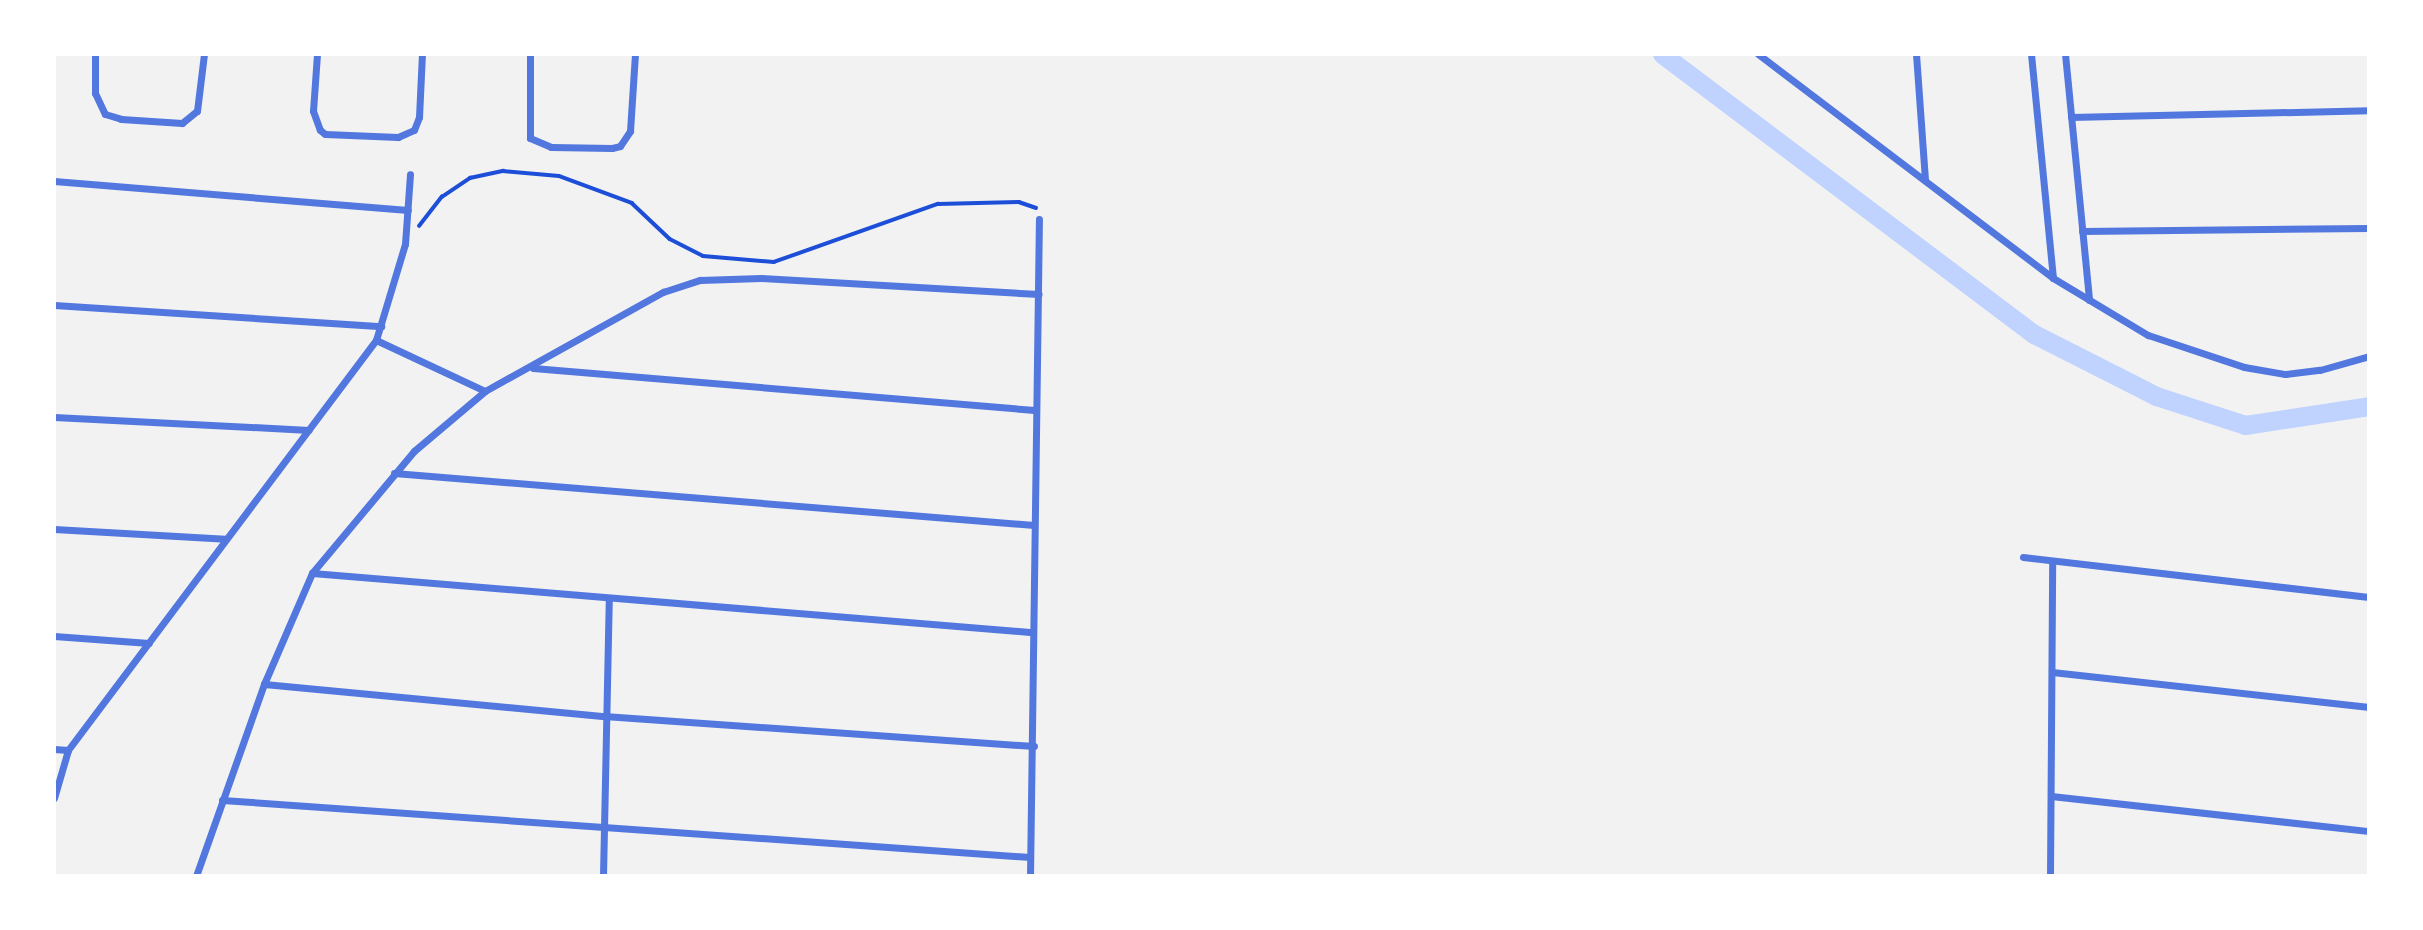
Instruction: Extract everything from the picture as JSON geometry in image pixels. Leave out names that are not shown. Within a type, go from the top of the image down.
[{"type":"street","points":[[94,54],[95,93],[105,114],[121,120],[182,123],[197,111],[204,54]]},
{"type":"street","points":[[317,54],[313,111],[325,134],[407,136],[419,117],[422,54]]},
{"type":"street","points":[[530,54],[527,128],[537,145],[612,148],[626,139],[630,131],[635,54]]},
{"type":"street","points":[[1758,54],[2053,278],[2148,335],[2244,367],[2285,374],[2320,370],[2369,356]]},
{"type":"street","points":[[1916,54],[1925,180]]},
{"type":"street","points":[[2031,54],[2053,278]]},
{"type":"street","points":[[2065,54],[2089,300]]},
{"type":"street","points":[[2071,117],[2369,110]]},
{"type":"street","points":[[54,798],[68,750],[376,340],[405,244],[410,174]]},
{"type":"street","points":[[54,181],[408,210]]},
{"type":"street","points":[[1030,876],[1034,746],[1030,632],[1039,219]]},
{"type":"street","points":[[2082,231],[2369,228]]},
{"type":"street","points":[[196,876],[264,684],[312,572],[394,473],[436,429],[485,391],[532,368],[663,292],[700,280],[761,278],[1039,294]]},
{"type":"street","points":[[54,305],[381,326]]},
{"type":"street","points":[[376,340],[485,391]]},
{"type":"street","points":[[532,368],[1034,410]]},
{"type":"street","points":[[54,417],[309,430]]},
{"type":"street","points":[[394,473],[1034,525]]},
{"type":"street","points":[[54,528],[225,539]]},
{"type":"street","points":[[2023,557],[2369,597]]},
{"type":"street","points":[[2050,876],[2052,562]]},
{"type":"street","points":[[312,572],[609,599],[1030,632]]},
{"type":"street","points":[[603,876],[604,716],[609,599]]},
{"type":"street","points":[[54,636],[149,643]]},
{"type":"street","points":[[2052,672],[2369,707]]},
{"type":"street","points":[[264,684],[604,716],[1034,746]]},
{"type":"street","points":[[54,749],[68,750]]},
{"type":"street","points":[[2051,796],[2369,831]]},
{"type":"street","points":[[222,800],[1030,857]]},
{"type":"path","points":[[405,244],[442,197],[470,178],[503,171],[559,176],[622,199],[670,239],[703,256],[788,259],[923,208],[965,201],[1033,203],[1039,219]]},
{"type":"waterway","points":[[1662,54],[2034,334],[2156,396],[2245,425],[2369,406]]}]
